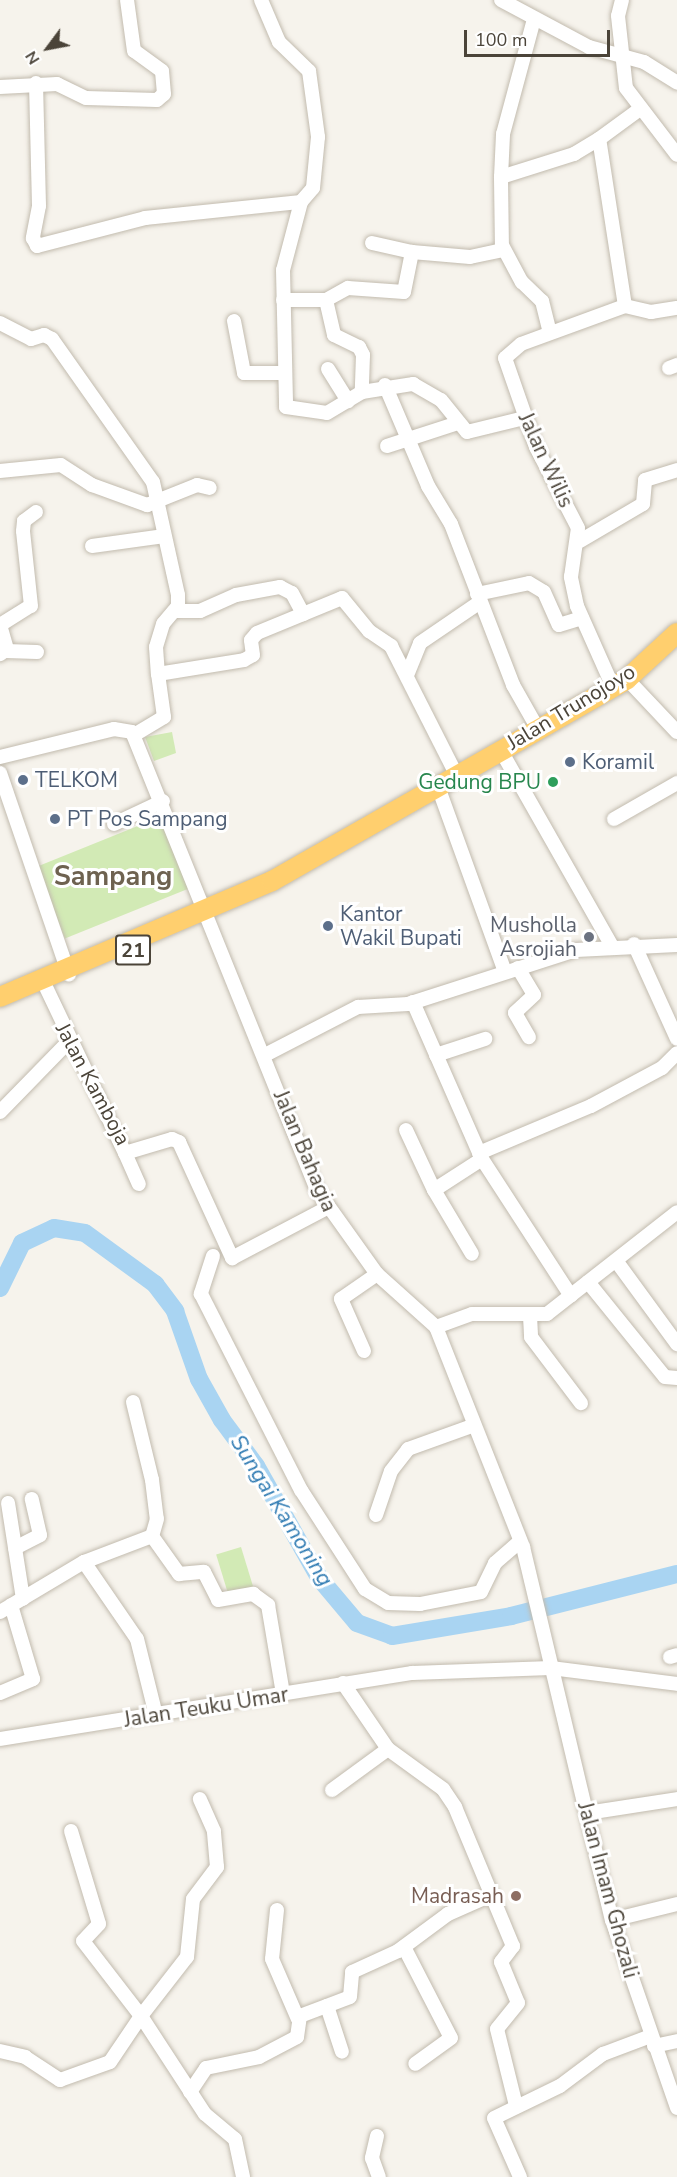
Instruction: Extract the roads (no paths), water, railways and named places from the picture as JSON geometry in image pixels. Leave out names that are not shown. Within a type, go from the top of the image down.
[{"type":"highway","name":"Jalan Trunojoyo","points":[[210,911],[240,897],[620,683],[677,633]]},
{"type":"highway","name":"21","points":[[0,997],[210,911]]},
{"type":"street","points":[[0,87],[36,83],[57,84],[86,99],[157,100],[164,94],[162,71],[134,51],[127,0]]},
{"type":"street","points":[[261,0],[279,42],[309,71],[314,84],[317,168],[313,188],[301,202],[283,270],[283,373],[286,407],[317,414],[348,401],[362,392],[385,386],[413,384],[429,389],[467,432],[524,418]]},
{"type":"street","points":[[501,0],[534,19],[620,60],[644,62],[677,83]]},
{"type":"street","points":[[622,0],[620,60],[626,88],[677,154]]},
{"type":"street","points":[[534,19],[503,134],[501,177],[503,247],[522,282],[542,301],[549,332]]},
{"type":"street","points":[[36,83],[39,206],[33,238],[37,246],[145,218],[301,202]]},
{"type":"street","points":[[501,177],[574,154],[640,109]]},
{"type":"street","points":[[599,139],[625,306],[651,312],[677,308]]},
{"type":"street","points":[[372,243],[412,252],[470,257],[503,247]]},
{"type":"street","points":[[283,300],[326,300],[348,288],[404,292],[412,252]]},
{"type":"street","points":[[326,300],[334,335],[359,347],[363,355],[362,392]]},
{"type":"street","name":"Jalan Wilis","points":[[580,541],[524,418],[505,358],[513,347],[625,306]]},
{"type":"street","points":[[234,321],[244,373],[283,373]]},
{"type":"street","points":[[0,323],[31,339],[44,335],[52,339],[153,482],[156,504],[178,595],[176,611],[159,632],[158,674],[164,717],[134,735],[114,729],[0,757]]},
{"type":"street","points":[[328,369],[348,401]]},
{"type":"street","points":[[385,386],[407,437],[451,524],[513,685],[538,729]]},
{"type":"street","points":[[387,446],[407,437],[458,423]]},
{"type":"street","points":[[0,471],[61,465],[131,501],[156,504],[197,485],[210,488]]},
{"type":"street","points":[[675,728],[620,683],[582,618],[571,577],[580,541],[643,504],[645,480],[677,470]]},
{"type":"street","points":[[36,512],[24,521],[23,531],[31,606],[0,625],[3,652],[37,652]]},
{"type":"street","points":[[92,546],[164,536]]},
{"type":"street","points":[[408,673],[420,643],[478,598],[515,583],[537,585],[559,624],[582,618]]},
{"type":"street","points":[[176,611],[200,612],[236,595],[280,587],[292,593],[303,614]]},
{"type":"street","points":[[158,674],[244,660],[253,655],[253,635],[334,599],[348,601],[408,673],[456,774]]},
{"type":"street","name":"Jalan Bahagia","points":[[134,735],[210,911],[327,1208],[377,1274],[436,1327],[472,1426],[520,1541],[528,1566],[544,1639]]},
{"type":"street","points":[[500,749],[612,946]]},
{"type":"street","name":"Jalan Kamboja","points":[[0,773],[59,974],[69,1041],[125,1153],[172,1138],[179,1142],[235,1259],[327,1208]]},
{"type":"street","points":[[614,819],[677,783]]},
{"type":"street","points":[[437,784],[512,970],[534,995],[516,1013],[529,1037]]},
{"type":"street","points":[[114,824],[163,801]]},
{"type":"street","points":[[634,944],[677,1039]]},
{"type":"street","points":[[265,1055],[358,1007],[411,1003],[512,970],[612,946],[677,945]]},
{"type":"street","points":[[411,1003],[480,1156],[571,1296]]},
{"type":"street","points":[[436,1055],[485,1039]]},
{"type":"street","points":[[0,1112],[69,1041]]},
{"type":"street","points":[[434,1190],[480,1156],[591,1106],[662,1068],[677,1053]]},
{"type":"street","points":[[406,1130],[434,1190],[472,1254]]},
{"type":"street","points":[[125,1153],[139,1184]]},
{"type":"street","points":[[436,1327],[472,1314],[530,1316],[547,1314],[677,1212]]},
{"type":"street","points":[[213,1256],[201,1294],[301,1490],[365,1589],[388,1603],[410,1604],[481,1592],[495,1563],[520,1541]]},
{"type":"street","points":[[616,1262],[677,1344]]},
{"type":"street","points":[[364,1351],[341,1299],[377,1274]]},
{"type":"street","points":[[588,1282],[665,1377],[677,1378]]},
{"type":"street","points":[[530,1316],[531,1337],[581,1402]]},
{"type":"street","points":[[133,1402],[152,1480],[157,1519],[152,1536]]},
{"type":"street","points":[[376,1515],[392,1472],[408,1449],[472,1426]]},
{"type":"street","points":[[15,1548],[40,1535],[32,1499]]},
{"type":"street","points":[[0,1693],[33,1679],[11,1605],[15,1548],[8,1503]]},
{"type":"street","points":[[11,1605],[84,1562],[152,1536]]},
{"type":"street","points":[[152,1536],[179,1574],[204,1572],[218,1600],[253,1594],[268,1605],[283,1694]]},
{"type":"street","points":[[84,1562],[137,1640],[156,1715]]},
{"type":"street","name":"Jalan Imam Ghozali","points":[[544,1639],[612,1920],[677,2108]]},
{"type":"street","name":"Jalan Teuku Umar","points":[[0,1739],[412,1673],[421,1668],[550,1663],[640,1671],[652,1679],[677,1684]]},
{"type":"street","points":[[343,1683],[388,1749],[443,1789],[455,1808],[489,1896],[514,1948],[501,1962],[518,2003],[497,2029],[516,2106]]},
{"type":"street","points":[[332,1790],[388,1749]]},
{"type":"street","points":[[587,1813],[677,1798]]},
{"type":"street","points":[[0,2051],[25,2057],[60,2080],[110,2062],[141,2016],[187,1957],[193,1899],[217,1867],[218,1847],[200,1799]]},
{"type":"street","points":[[71,1831],[99,1924],[83,1941],[141,2016],[190,2092],[235,2139],[243,2177]]},
{"type":"street","points":[[298,2019],[350,1997],[352,1972],[404,1947],[440,1918],[489,1896]]},
{"type":"street","points":[[612,1920],[677,1904]]},
{"type":"street","points":[[190,2092],[207,2068],[259,2057],[297,2037],[298,2019],[272,1959],[277,1910]]},
{"type":"street","points":[[404,1947],[451,2038],[415,2064]]},
{"type":"street","points":[[327,2006],[342,2052]]},
{"type":"street","points":[[520,2177],[494,2126],[494,2118],[560,2086],[603,2054],[652,2041],[677,2041]]},
{"type":"street","points":[[377,2136],[372,2158],[379,2177]]},
{"type":"waterway","name":"Sungai Kamoning","points":[[0,1288],[22,1243],[54,1228],[85,1233],[155,1284],[175,1311],[199,1379],[222,1420],[256,1466],[320,1579],[357,1623],[392,1636],[511,1616],[677,1574]]},
{"type":"place","name":"Koramil","points":[[570,762]]},
{"type":"place","name":"TELKOM","points":[[23,780]]},
{"type":"place","name":"Gedung BPU","points":[[553,782]]},
{"type":"place","name":"PT Pos Sampang","points":[[55,819]]},
{"type":"place","name":"Kantor Wakil Bupati","points":[[328,926]]},
{"type":"place","name":"Musholla Asrojiah","points":[[589,937]]},
{"type":"place","name":"Madrasah","points":[[516,1896]]},
{"type":"district","name":"Sampang","points":[[113,877]]}]
